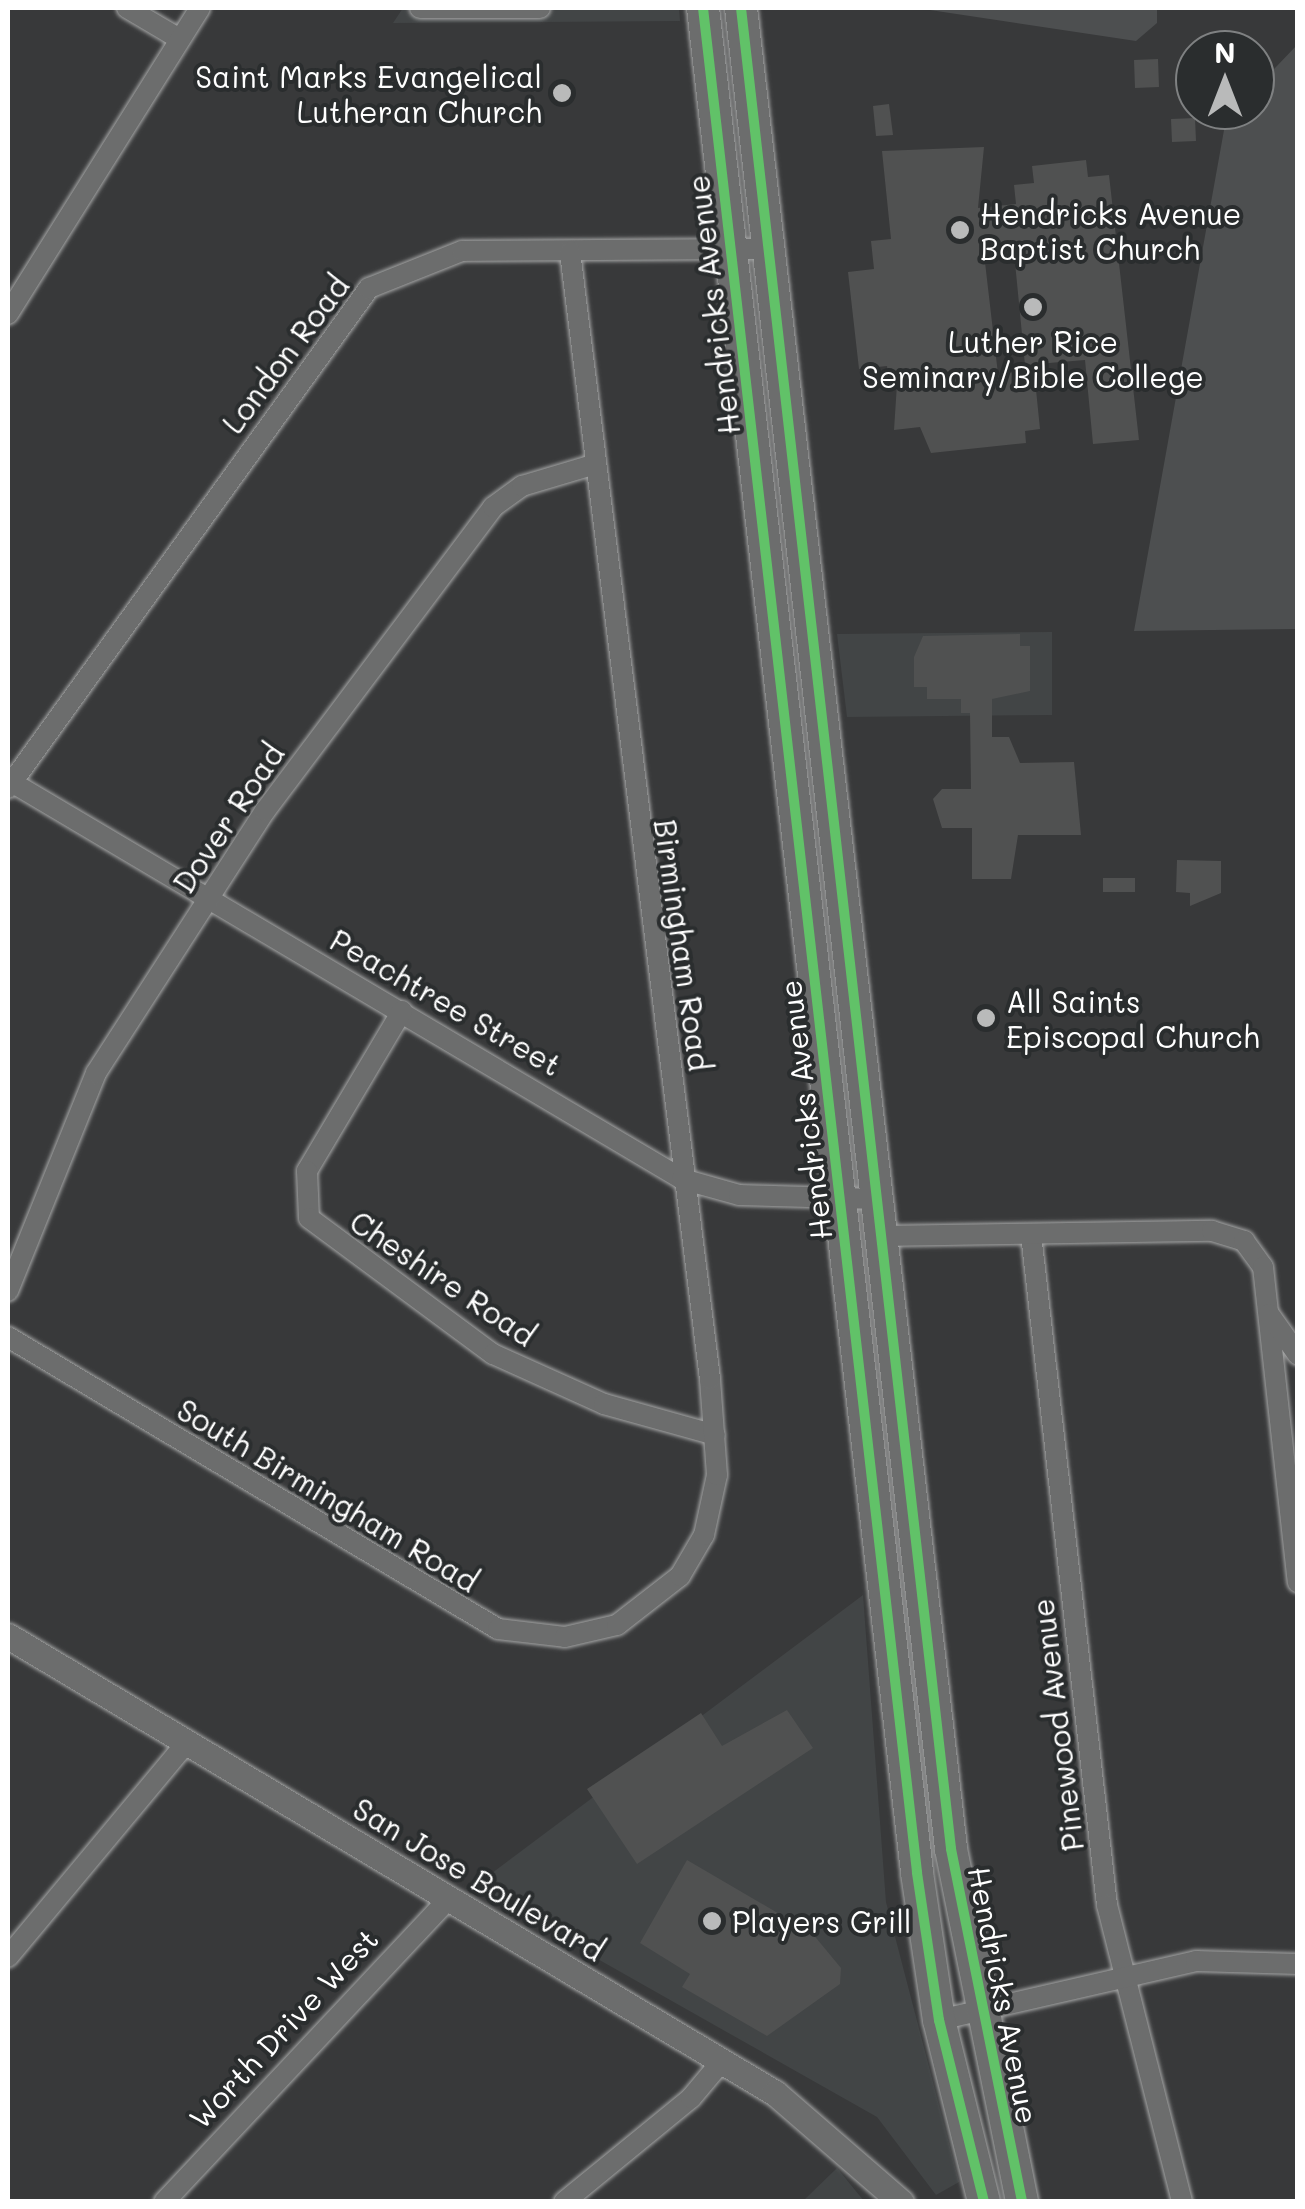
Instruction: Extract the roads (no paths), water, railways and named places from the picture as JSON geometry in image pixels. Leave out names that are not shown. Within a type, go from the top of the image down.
[{"type":"main road","name":"Hendricks Avenue","points":[[703,8],[888,1616],[940,2020],[984,2202]]},
{"type":"main road","name":"Hendricks Avenue","points":[[741,8],[925,1612],[977,2013],[1022,2202]]},
{"type":"main road","points":[[764,527],[799,523]]},
{"type":"main road","points":[[788,738],[824,727]]},
{"type":"main road","points":[[814,973],[850,968]]},
{"type":"main road","points":[[888,1616],[925,1612]]},
{"type":"street","points":[[127,8],[178,38]]},
{"type":"street","points":[[8,314],[16,283],[200,8]]},
{"type":"street","points":[[420,8],[540,8]]},
{"type":"street","name":"London Road","points":[[9,783],[370,288],[451,253],[732,255],[771,249]]},
{"type":"street","name":"Birmingham Road","points":[[570,252],[714,1435],[704,1535],[680,1576],[633,1616]]},
{"type":"street","name":"Dover Road","points":[[8,1291],[96,1073],[208,899],[493,508],[522,486],[596,464]]},
{"type":"street","name":"Peachtree Street","points":[[9,783],[682,1178],[738,1195],[842,1202],[876,1199]]},
{"type":"street","name":"Cheshire Road","points":[[402,1011],[306,1171],[309,1218],[493,1354],[604,1404],[714,1435]]},
{"type":"street","name":"Pinewood Avenue","points":[[1031,1234],[1107,1905],[1182,2202]]},
{"type":"street","points":[[881,1236],[1232,1234],[1262,1267],[1298,1582]]},
{"type":"street","points":[[1268,1313],[1298,1355]]},
{"type":"street","name":"South Birmingham Road","points":[[8,1337],[472,1618],[565,1637],[633,1616]]},
{"type":"street","points":[[1278,1404],[1298,1392]]},
{"type":"street","name":"San Jose Boulevard","points":[[8,1636],[722,2061],[820,2125],[901,2202]]},
{"type":"street","points":[[8,1957],[186,1743]]},
{"type":"street","name":"Worth Drive West","points":[[164,2202],[450,1899]]},
{"type":"street","points":[[940,2020],[1196,1961],[1298,1964]]},
{"type":"street","points":[[564,2202],[691,2098],[722,2061]]},
{"type":"place","name":"Saint Marks Evangelical Lutheran Church","points":[[562,93]]},
{"type":"place","name":"Hendricks Avenue Baptist Church","points":[[960,230]]},
{"type":"place","name":"Luther Rice Seminary/Bible College","points":[[1033,307]]},
{"type":"place","name":"All Saints Episcopal Church","points":[[986,1018]]},
{"type":"place","name":"Players Grill","points":[[712,1921]]}]
